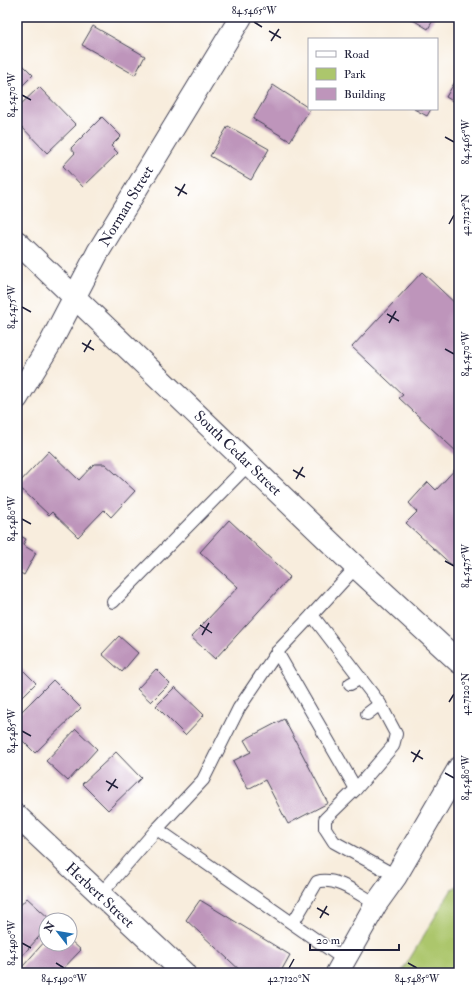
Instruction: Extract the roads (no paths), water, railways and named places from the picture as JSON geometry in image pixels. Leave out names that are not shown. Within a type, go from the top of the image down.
[{"type":"street","name":"Norman Street","points":[[17,398],[50,344],[98,252],[241,17]]},
{"type":"street","name":"South Cedar Street","points":[[17,242],[356,567],[459,662]]},
{"type":"street","points":[[341,966],[376,904],[396,876],[459,768]]},
{"type":"street","name":"Herbert Street","points":[[17,816],[184,973]]},
{"type":"lane","points":[[113,602],[249,464]]},
{"type":"lane","points":[[100,895],[203,780],[239,708],[277,652],[356,567]]},
{"type":"lane","points":[[312,615],[355,681],[380,704],[396,734],[393,746],[356,789],[325,819],[325,828],[334,842],[396,876]]},
{"type":"lane","points":[[277,652],[317,708],[334,738],[356,789]]},
{"type":"lane","points":[[367,714],[380,704]]},
{"type":"lane","points":[[157,830],[292,923],[341,966]]},
{"type":"lane","points":[[292,923],[317,882],[324,880],[338,883],[376,904]]}]
